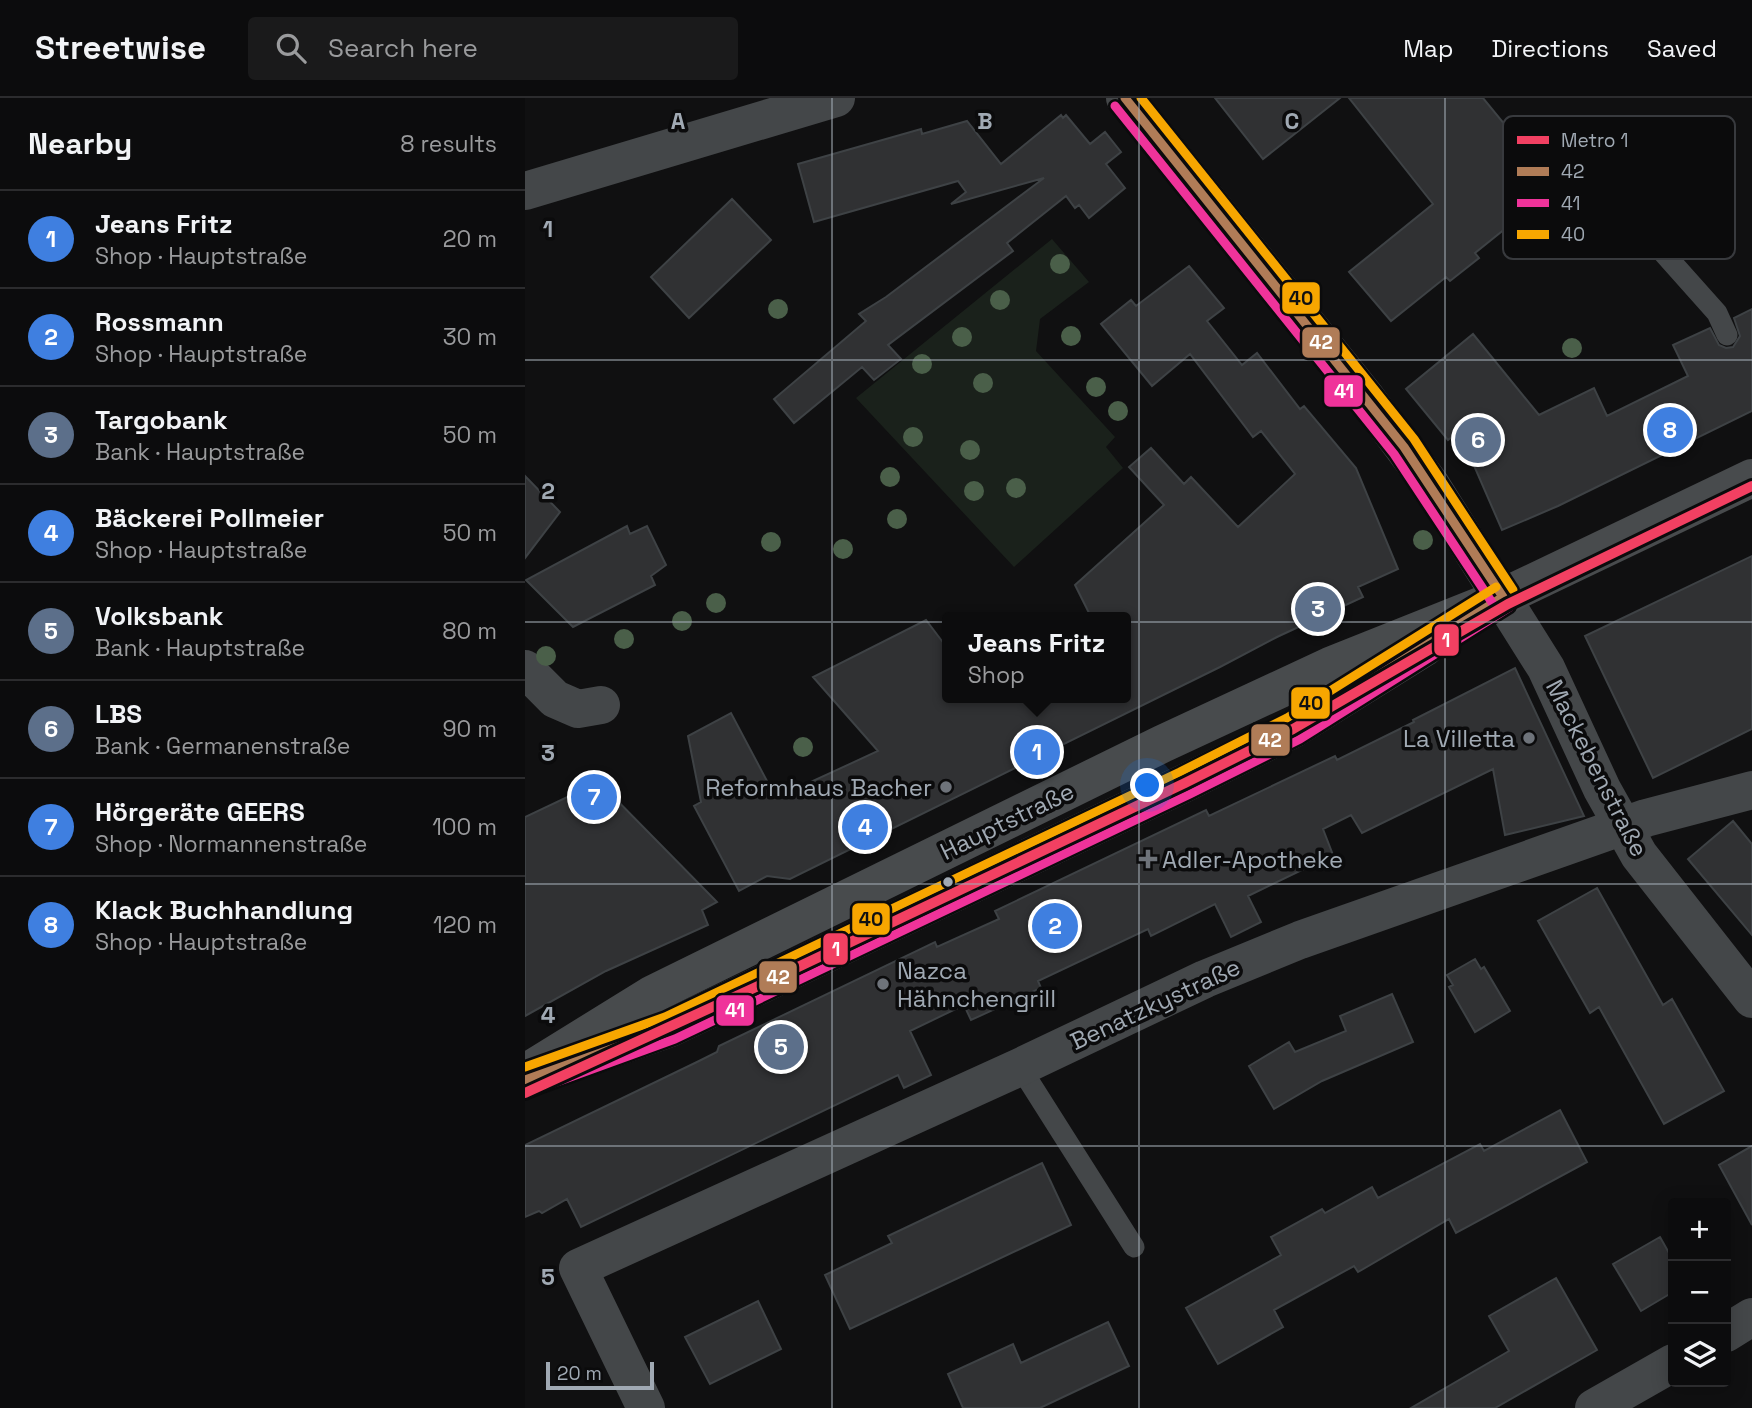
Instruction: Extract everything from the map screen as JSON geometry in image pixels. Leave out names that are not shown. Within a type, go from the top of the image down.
[{"type":"street","points":[[525,191],[837,98]]},
{"type":"street","name":"Mackebenstraße","points":[[1125,98],[1404,447],[1431,485],[1546,668],[1602,789],[1639,855],[1752,999]]},
{"type":"street","name":"Hauptstraße","points":[[525,1073],[653,994],[1162,744],[1330,666],[1503,597],[1752,478]]},
{"type":"street","name":"Hauptstraße","points":[[525,1080],[670,1028],[1185,783],[1293,729],[1503,597]]},
{"type":"street","points":[[525,669],[555,699],[578,709],[601,705]]},
{"type":"street","name":"Benatzkystraße","points":[[646,1408],[578,1268],[1020,1067],[1205,979],[1300,940],[1668,811],[1752,790]]},
{"type":"street","points":[[1731,1330],[1752,1317]]},
{"type":"street","points":[[1594,1408],[1668,1366]]},
{"type":"lane","points":[[1669,259],[1717,313],[1727,335]]},
{"type":"lane","points":[[1020,1067],[1134,1247]]},
{"type":"shaded area","points":[[1052,239],[1089,282],[1040,319],[1036,351],[1115,437],[1106,447],[1123,468],[1014,567],[856,398]]},
{"type":"building","points":[[1215,98],[1340,98],[1263,159]]},
{"type":"building","points":[[1349,98],[1483,98],[1503,122],[1503,230],[1475,253],[1479,258],[1450,281],[1446,277],[1391,321],[1349,272],[1433,204]]},
{"type":"building","points":[[1061,115],[1063,118],[1066,115],[1090,144],[1105,132],[1121,152],[1106,164],[1125,188],[1089,218],[1079,205],[1075,208],[1066,196],[1007,243],[1013,251],[888,345],[901,359],[874,380],[862,367],[794,423],[774,399],[866,321],[859,314],[886,297],[1044,178],[951,204],[966,192],[958,181],[814,222],[798,164],[921,129],[922,134],[967,121],[1001,164]]},
{"type":"building","points":[[732,199],[771,240],[689,318],[651,277]]},
{"type":"building","points":[[1189,266],[1224,308],[1207,321],[1242,365],[1257,353],[1300,409],[1304,406],[1356,468],[1398,569],[1358,587],[1363,597],[790,879],[767,876],[739,891],[694,806],[701,802],[688,736],[731,713],[776,798],[878,751],[813,677],[926,620],[942,641],[942,703],[1131,703],[1131,612],[1088,612],[1075,585],[1164,505],[1129,467],[1151,448],[1184,484],[1191,477],[1238,527],[1295,474],[1261,431],[1253,437],[1190,354],[1152,386],[1101,324],[1131,300],[1136,306]]},
{"type":"building","points":[[1752,309],[1752,411],[1558,506],[1502,530],[1459,431],[1448,440],[1406,389],[1473,334],[1539,415],[1594,388],[1607,416],[1688,376],[1673,345],[1710,328],[1719,345],[1733,347],[1740,336],[1734,318]]},
{"type":"building","points":[[525,476],[560,512],[525,558]]},
{"type":"building","points":[[627,526],[630,534],[647,526],[666,565],[651,576],[655,585],[573,627],[526,580]]},
{"type":"building","points":[[1752,556],[1752,729],[1653,778],[1585,636]]},
{"type":"building","points":[[1515,668],[1584,816],[1505,835],[1493,769],[1362,833],[1351,815],[1323,829],[1333,855],[1248,896],[1261,922],[1231,937],[1215,904],[1151,936],[1148,929],[1038,981],[1041,988],[971,1020],[964,1005],[910,1031],[931,1075],[904,1088],[898,1075],[581,1227],[567,1199],[542,1213],[539,1211],[525,1217],[525,1145],[717,1052],[719,1046],[935,942],[937,947],[999,919],[995,911],[1206,810],[1209,816],[1335,756],[1337,760]]},
{"type":"building","points":[[599,782],[717,902],[702,910],[708,925],[606,971],[525,1016],[525,817]]},
{"type":"building","points":[[1733,821],[1752,844],[1752,935],[1688,859]]},
{"type":"building","points":[[1597,888],[1663,1005],[1672,999],[1724,1091],[1664,1124],[1599,1007],[1590,1013],[1538,921]]},
{"type":"building","points":[[1475,959],[1481,969],[1484,967],[1510,1011],[1475,1032],[1449,987],[1453,985],[1447,975]]},
{"type":"building","points":[[1392,994],[1413,1042],[1322,1081],[1274,1109],[1249,1066],[1289,1042],[1295,1052],[1346,1031],[1340,1016]]},
{"type":"building","points":[[1560,1110],[1587,1162],[1456,1233],[1449,1219],[1358,1272],[1354,1266],[1274,1310],[1283,1327],[1218,1364],[1186,1308],[1281,1255],[1271,1237],[1322,1209],[1325,1213],[1372,1187],[1378,1198],[1480,1144],[1484,1151]]},
{"type":"building","points":[[1752,1146],[1752,1225],[1719,1165]]},
{"type":"building","points":[[1042,1163],[1071,1225],[850,1329],[825,1275],[892,1243],[888,1236]]},
{"type":"building","points":[[1660,1237],[1668,1251],[1668,1295],[1641,1311],[1613,1264]]},
{"type":"building","points":[[1556,1278],[1597,1350],[1495,1408],[1411,1408],[1509,1351],[1489,1316]]},
{"type":"building","points":[[758,1301],[781,1349],[710,1384],[685,1337]]},
{"type":"building","points":[[1108,1322],[1129,1366],[1040,1408],[963,1408],[948,1374],[1013,1344],[1021,1363]]},
{"type":"metro line","name":"1","points":[[525,1093],[756,987],[1185,783],[1293,729],[1508,604],[1752,486]]},
{"type":"transit line","name":"42","points":[[1125,98],[1404,447],[1503,597]]},
{"type":"transit line","name":"40","points":[[1141,98],[1414,439],[1513,590]]},
{"type":"transit line","name":"41","points":[[1115,106],[1394,454],[1493,604]]},
{"type":"transit line","name":"40","points":[[525,1067],[665,1017],[1180,772],[1287,718],[1496,587]]},
{"type":"transit line","name":"42","points":[[525,1080],[670,1028],[1185,783],[1293,729],[1503,597]]},
{"type":"transit line","name":"41","points":[[529,1092],[675,1039],[1190,794],[1300,739],[1510,607]]},
{"type":"place","name":"Klack Buchhandlung","points":[[1670,430]]},
{"type":"place","name":"LBS","points":[[1478,440]]},
{"type":"place","name":"Targobank","points":[[1318,609]]},
{"type":"place","name":"La Villetta","points":[[1529,738]]},
{"type":"place","name":"Jeans Fritz","points":[[1037,752]]},
{"type":"place","name":"Reformhaus Bacher","points":[[946,787]]},
{"type":"place","name":"Hörgeräte GEERS","points":[[594,797]]},
{"type":"place","name":"Bäckerei Pollmeier","points":[[865,827]]},
{"type":"place","name":"Adler-Apotheke","points":[[1148,859]]},
{"type":"place","name":"Rossmann","points":[[1055,926]]},
{"type":"place","name":"Nazca Hähnchengrill","points":[[883,984]]},
{"type":"place","name":"Volksbank","points":[[781,1047]]}]
